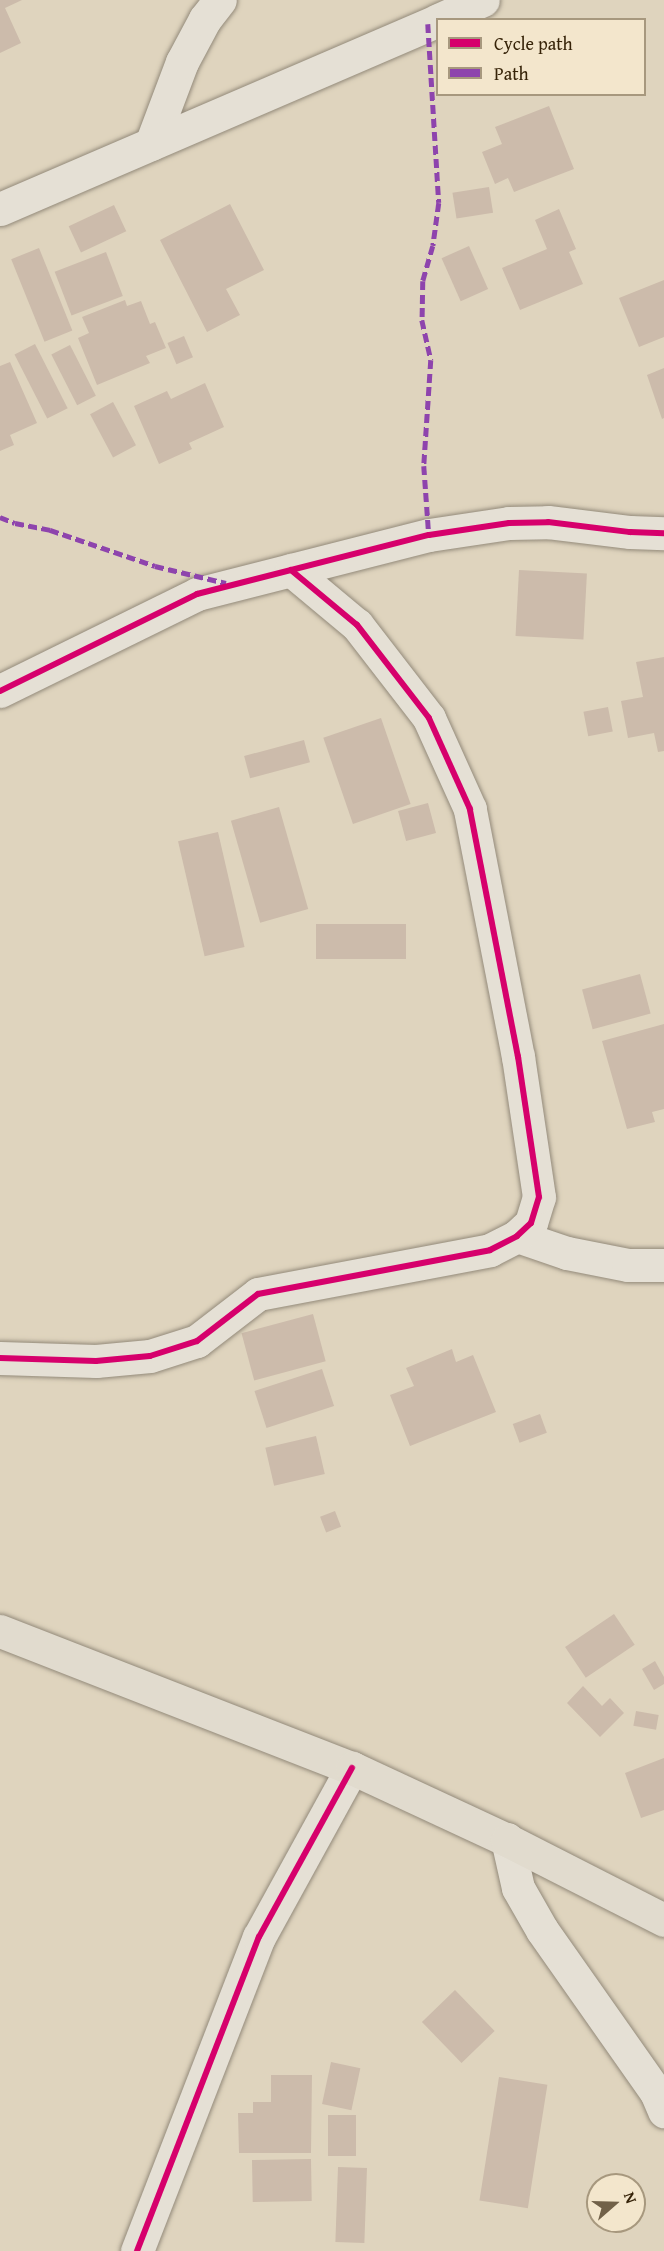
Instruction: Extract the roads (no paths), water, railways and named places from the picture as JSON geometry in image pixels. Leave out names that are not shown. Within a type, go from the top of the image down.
[{"type":"main road","points":[[0,1631],[352,1768],[507,1839],[664,1920]]},
{"type":"street","points":[[151,144],[182,62],[206,19],[220,0]]},
{"type":"street","points":[[442,18],[483,0]]},
{"type":"street","points":[[0,209],[436,21]]},
{"type":"street","points":[[0,691],[197,594],[429,535],[509,523],[548,522],[630,532],[664,532]]},
{"type":"street","points":[[0,1358],[96,1362],[150,1356],[197,1341],[258,1294],[490,1250],[517,1236],[531,1223],[539,1197],[518,1057],[470,809],[429,718],[357,625],[291,570]]},
{"type":"street","points":[[517,1236],[541,1246],[628,1265],[664,1265]]},
{"type":"street","points":[[137,2251],[259,1936],[352,1768]]},
{"type":"street","points":[[507,1839],[518,1888],[527,1905],[656,2092],[664,2111]]}]
